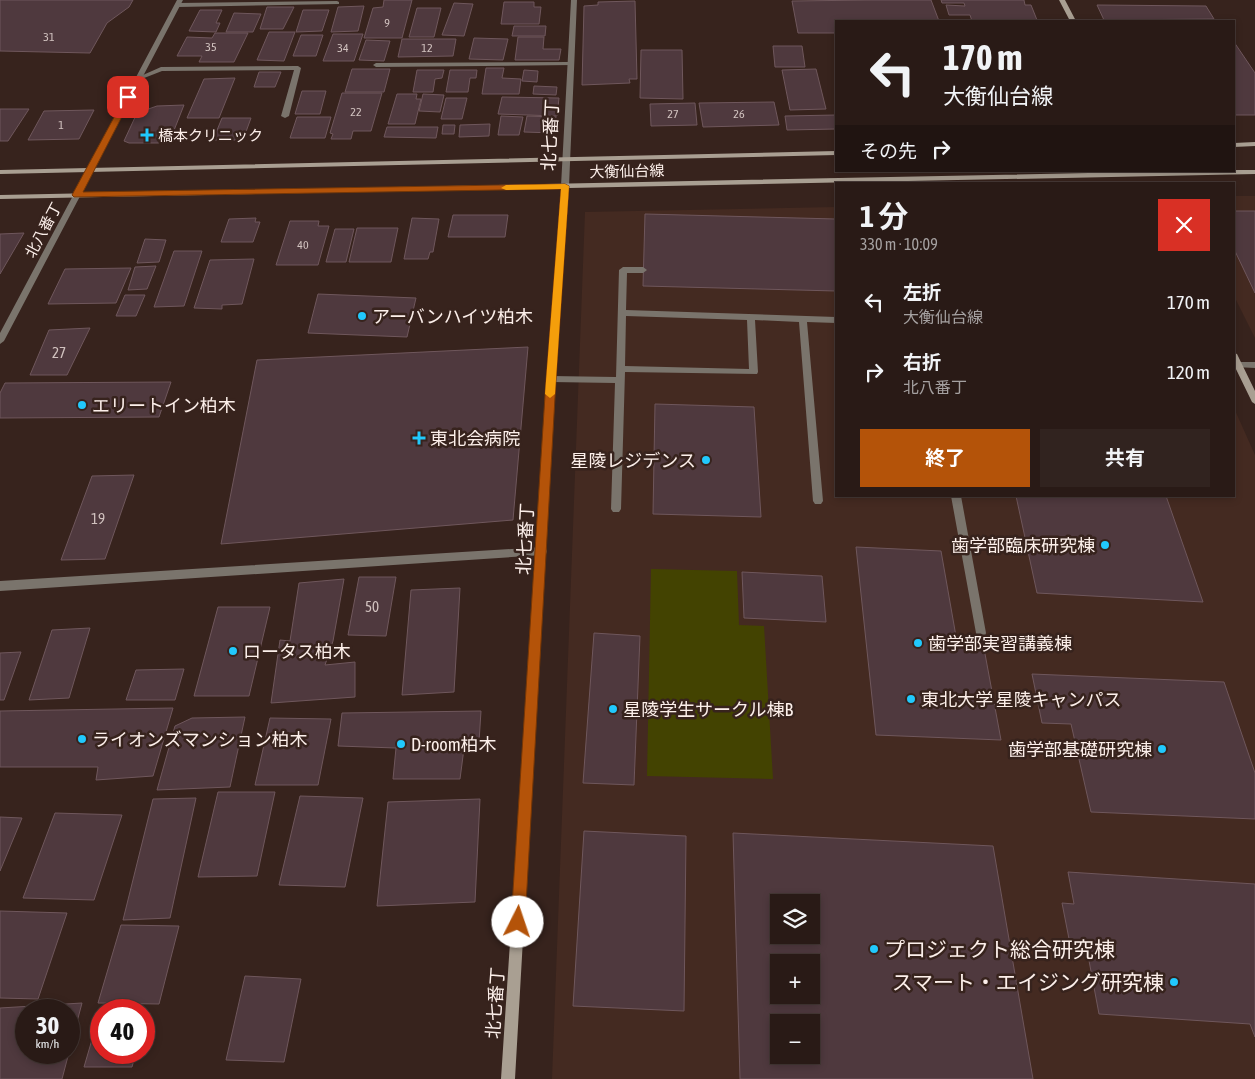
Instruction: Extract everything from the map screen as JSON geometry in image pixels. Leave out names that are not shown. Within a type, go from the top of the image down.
[{"type":"main road","points":[[1062,0],[1072,20]]},
{"type":"main road","points":[[1235,145],[1255,144]]},
{"type":"main road","name":"大衡仙台線","points":[[0,172],[835,153]]},
{"type":"main road","name":"大衡仙台線","points":[[876,182],[1146,173],[1255,172]]},
{"type":"main road","name":"大衡仙台線","points":[[0,197],[835,183]]},
{"type":"main road","name":"北七番丁","points":[[508,1079],[542,551],[551,380],[565,186]]},
{"type":"main road","points":[[1235,358],[1255,400]]},
{"type":"street","name":"北七番丁","points":[[565,186],[574,0]]},
{"type":"street","points":[[179,2],[337,3]]},
{"type":"street","name":"北八番丁","points":[[0,342],[179,2]]},
{"type":"street","points":[[376,65],[571,64]]},
{"type":"street","points":[[137,79],[161,69],[298,68],[284,116]]},
{"type":"street","points":[[616,509],[622,270],[643,270]]},
{"type":"street","points":[[622,313],[835,320]]},
{"type":"street","points":[[620,369],[754,372],[751,317]]},
{"type":"street","points":[[803,319],[818,500]]},
{"type":"street","points":[[1238,365],[1255,365]]},
{"type":"street","points":[[551,380],[620,380]]},
{"type":"street","points":[[956,497],[982,633]]},
{"type":"street","points":[[0,586],[542,551]]},
{"type":"shaded area","points":[[1235,196],[1255,196],[1255,338],[1235,298]]},
{"type":"shaded area","name":"東北大学 星陵キャンパス","points":[[835,207],[835,497],[1235,497],[1235,410],[1255,455],[1255,1079],[552,1079],[585,212]]},
{"type":"shaded area","points":[[651,569],[737,571],[739,625],[764,626],[773,779],[647,776]]},
{"type":"building","points":[[0,0],[133,0],[129,7],[107,23],[90,53],[0,51]]},
{"type":"building","points":[[384,0],[412,0],[402,38],[364,38],[373,8],[383,7]]},
{"type":"building","points":[[931,0],[939,20],[835,20],[835,33],[798,33],[792,1]]},
{"type":"building","points":[[941,0],[1024,0],[1025,5],[1031,5],[1037,20],[972,20],[970,15],[949,15],[946,5],[965,6],[964,3],[942,3]]},
{"type":"building","points":[[635,1],[637,79],[629,79],[630,83],[582,85],[584,6],[598,5],[598,2]]},
{"type":"building","points":[[504,2],[534,2],[534,7],[541,7],[539,24],[501,24]]},
{"type":"building","points":[[454,3],[473,4],[464,36],[442,35]]},
{"type":"building","points":[[1097,5],[1206,6],[1214,19],[1104,20]]},
{"type":"building","points":[[364,6],[358,31],[331,32],[338,7]]},
{"type":"building","points":[[267,7],[294,7],[283,29],[260,29]]},
{"type":"building","points":[[417,8],[441,8],[434,37],[409,37]]},
{"type":"building","points":[[200,10],[222,10],[216,23],[220,23],[216,32],[189,31]]},
{"type":"building","points":[[303,10],[329,10],[322,31],[296,32]]},
{"type":"building","points":[[234,13],[261,14],[253,32],[226,32]]},
{"type":"building","points":[[514,26],[546,26],[545,36],[512,36]]},
{"type":"building","points":[[269,32],[295,32],[284,61],[257,60]]},
{"type":"building","points":[[215,33],[248,33],[234,62],[199,62],[202,56],[177,56],[187,37],[212,38]]},
{"type":"building","points":[[333,34],[363,34],[354,61],[323,61]]},
{"type":"building","points":[[301,35],[323,35],[316,56],[293,56]]},
{"type":"building","points":[[518,37],[544,37],[543,49],[561,49],[559,60],[515,60]]},
{"type":"building","points":[[474,38],[508,39],[503,60],[469,59]]},
{"type":"building","points":[[402,39],[456,39],[453,56],[398,57]]},
{"type":"building","points":[[366,40],[390,41],[384,61],[359,60]]},
{"type":"building","points":[[1235,43],[1255,73],[1255,115],[1235,115]]},
{"type":"building","points":[[773,46],[802,46],[805,67],[775,67]]},
{"type":"building","points":[[641,50],[682,50],[683,99],[640,98]]},
{"type":"building","points":[[486,68],[504,68],[502,78],[521,79],[519,94],[482,94]]},
{"type":"building","points":[[352,69],[390,69],[384,92],[345,92]]},
{"type":"building","points":[[816,69],[826,109],[790,110],[782,70]]},
{"type":"building","points":[[417,70],[444,70],[442,78],[435,79],[433,92],[413,92]]},
{"type":"building","points":[[450,70],[477,70],[476,78],[470,78],[468,92],[446,92]]},
{"type":"building","points":[[524,70],[538,71],[537,82],[522,81]]},
{"type":"building","points":[[259,72],[281,72],[275,87],[254,87]]},
{"type":"building","points":[[235,78],[219,118],[187,118],[204,79]]},
{"type":"building","points":[[534,86],[557,87],[556,95],[533,94]]},
{"type":"building","points":[[302,91],[326,91],[320,114],[295,114]]},
{"type":"building","points":[[342,93],[382,93],[371,131],[353,131],[351,139],[331,139],[333,134],[330,133]]},
{"type":"building","points":[[397,94],[417,94],[416,99],[421,99],[415,124],[388,124]]},
{"type":"building","points":[[423,94],[444,95],[440,112],[419,111]]},
{"type":"building","points":[[502,97],[559,98],[557,116],[498,114]]},
{"type":"building","points":[[446,98],[467,98],[462,119],[441,119]]},
{"type":"building","points":[[774,102],[779,125],[703,127],[699,103]]},
{"type":"building","points":[[695,103],[697,125],[651,126],[650,104]]},
{"type":"building","points":[[184,105],[169,143],[129,143],[124,141],[137,113],[157,106]]},
{"type":"building","points":[[0,109],[29,109],[8,141],[0,141]]},
{"type":"building","points":[[94,110],[79,139],[28,140],[44,111]]},
{"type":"building","points":[[835,115],[835,129],[787,130],[785,116]]},
{"type":"building","points":[[501,116],[523,117],[519,135],[498,135]]},
{"type":"building","points":[[527,116],[556,117],[554,133],[524,132]]},
{"type":"building","points":[[297,117],[331,117],[325,138],[290,138]]},
{"type":"building","points":[[222,118],[251,118],[243,140],[213,140]]},
{"type":"building","points":[[490,124],[489,136],[459,137],[460,125]]},
{"type":"building","points":[[443,125],[455,125],[454,134],[442,134]]},
{"type":"building","points":[[387,127],[438,127],[436,138],[384,137]]},
{"type":"building","points":[[1235,211],[1255,211],[1255,293],[1235,251]]},
{"type":"building","points":[[645,214],[835,219],[835,291],[643,286]]},
{"type":"building","points":[[453,215],[508,215],[505,237],[448,237]]},
{"type":"building","points":[[256,218],[255,222],[260,222],[253,242],[221,242],[229,219]]},
{"type":"building","points":[[412,218],[439,219],[433,252],[430,252],[428,259],[404,259]]},
{"type":"building","points":[[290,221],[319,221],[318,226],[329,226],[318,265],[276,265]]},
{"type":"building","points":[[357,228],[398,228],[391,262],[349,262]]},
{"type":"building","points":[[335,229],[354,229],[346,262],[326,262]]},
{"type":"building","points":[[24,233],[0,274],[0,234]]},
{"type":"building","points":[[145,239],[166,240],[159,262],[137,263]]},
{"type":"building","points":[[174,251],[202,251],[184,306],[154,307]]},
{"type":"building","points":[[254,259],[242,304],[222,305],[222,309],[194,308],[210,260]]},
{"type":"building","points":[[156,266],[147,289],[128,290],[135,267]]},
{"type":"building","points":[[131,268],[116,303],[48,304],[65,269]]},
{"type":"building","name":"アーバンハイツ柏木","points":[[318,294],[416,298],[407,337],[308,333]]},
{"type":"building","points":[[125,295],[145,295],[136,316],[116,316]]},
{"type":"building","points":[[90,328],[67,375],[30,375],[49,330]]},
{"type":"building","points":[[528,347],[513,520],[221,544],[257,360]]},
{"type":"building","name":"エリートイン柏木","points":[[171,382],[159,417],[0,418],[0,393],[5,383]]},
{"type":"building","name":"星陵レジデンス","points":[[655,404],[754,407],[761,517],[653,514]]},
{"type":"building","points":[[134,475],[105,559],[61,560],[92,476]]},
{"type":"building","name":"歯学部臨床研究棟","points":[[1016,497],[1166,497],[1203,602],[1037,593]]},
{"type":"building","name":"歯学部実習講義棟","points":[[856,547],[941,551],[957,642],[983,643],[1001,740],[876,735]]},
{"type":"building","points":[[742,572],[822,576],[826,622],[744,618]]},
{"type":"building","points":[[359,577],[396,577],[386,636],[348,635]]},
{"type":"building","points":[[344,579],[333,641],[325,665],[355,662],[355,697],[271,703],[280,640],[290,641],[299,583]]},
{"type":"building","points":[[460,588],[454,692],[402,695],[411,590]]},
{"type":"building","name":"ロータス柏木","points":[[218,607],[270,607],[249,696],[194,696]]},
{"type":"building","points":[[90,628],[69,698],[29,700],[52,630]]},
{"type":"building","name":"星陵学生サークル棟B","points":[[594,633],[640,636],[634,785],[583,783]]},
{"type":"building","points":[[21,652],[4,700],[0,700],[0,653]]},
{"type":"building","points":[[184,669],[175,700],[126,700],[136,670]]},
{"type":"building","name":"歯学部基礎研究棟","points":[[1032,674],[1224,682],[1255,773],[1255,819],[1091,812],[1071,724],[1042,723]]},
{"type":"building","name":"ライオンズマンション柏木","points":[[173,708],[153,776],[96,780],[98,767],[0,767],[0,711]]},
{"type":"building","name":"D-room柏木","points":[[481,711],[479,742],[465,741],[460,779],[393,779],[396,748],[338,746],[342,713]]},
{"type":"building","points":[[245,717],[230,787],[157,790],[175,726],[192,718]]},
{"type":"building","points":[[270,718],[331,719],[318,785],[255,785]]},
{"type":"building","points":[[218,792],[275,792],[257,876],[198,877]]},
{"type":"building","points":[[300,796],[363,798],[345,887],[279,885]]},
{"type":"building","points":[[196,798],[170,918],[123,920],[153,799]]},
{"type":"building","points":[[480,799],[475,902],[377,906],[388,802]]},
{"type":"building","points":[[55,813],[122,815],[94,900],[23,898]]},
{"type":"building","points":[[0,817],[22,818],[0,871]]},
{"type":"building","points":[[584,831],[686,836],[684,1011],[573,1006]]},
{"type":"building","name":"プロジェクト総合研究棟","points":[[733,833],[993,846],[1033,1079],[740,1079]]},
{"type":"building","name":"スマート・エイジング研究棟","points":[[1068,872],[1255,884],[1255,1037],[1250,1024],[1099,1014],[1087,950],[1071,949],[1062,903],[1074,904]]},
{"type":"building","points":[[0,911],[67,913],[38,999],[0,998]]},
{"type":"building","points":[[121,925],[179,926],[159,1004],[155,1004],[155,999],[99,999]]},
{"type":"building","points":[[245,976],[301,979],[284,1062],[226,1060]]},
{"type":"building","points":[[15,1007],[15,1064],[66,1064],[62,1079],[0,1079],[0,1008]]},
{"type":"building","points":[[90,1046],[90,1064],[133,1064],[132,1067],[84,1067]]},
{"type":"slow traffic","points":[[506,188],[565,186],[550,394]]},
{"type":"place","name":"橋本クリニック","points":[[147,135]]},
{"type":"place","name":"アーバンハイツ柏木","points":[[362,316]]},
{"type":"place","name":"エリートイン柏木","points":[[82,405]]},
{"type":"place","name":"東北会病院","points":[[419,438]]},
{"type":"place","name":"星陵レジデンス","points":[[706,460]]},
{"type":"place","name":"歯学部臨床研究棟","points":[[1105,545]]},
{"type":"place","name":"歯学部実習講義棟","points":[[918,643]]},
{"type":"place","name":"ロータス柏木","points":[[233,651]]},
{"type":"place","name":"東北大学 星陵キャンパス","points":[[911,699]]},
{"type":"place","name":"星陵学生サークル棟B","points":[[613,709]]},
{"type":"place","name":"ライオンズマンション柏木","points":[[82,739]]},
{"type":"place","name":"D-room柏木","points":[[401,744]]},
{"type":"place","name":"歯学部基礎研究棟","points":[[1162,749]]},
{"type":"place","name":"プロジェクト総合研究棟","points":[[874,949]]},
{"type":"place","name":"スマート・エイジング研究棟","points":[[1174,982]]},
{"type":"route","points":[[128,97],[77,195],[565,186],[551,380],[518,922]]}]
